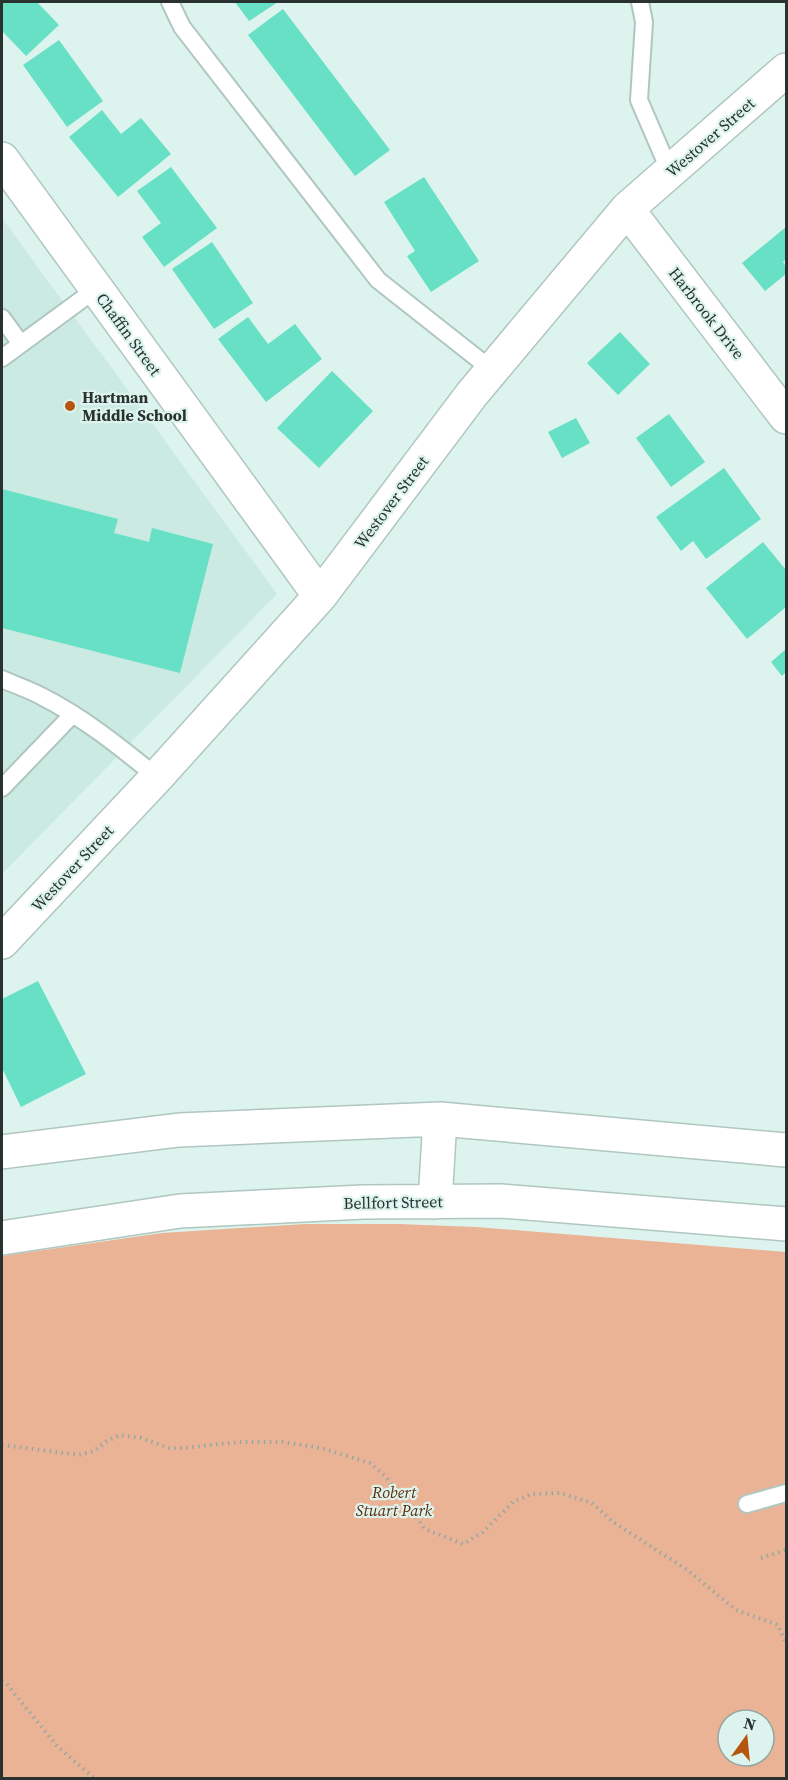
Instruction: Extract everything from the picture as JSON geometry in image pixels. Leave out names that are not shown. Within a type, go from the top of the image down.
[{"type":"street","name":"Westover Street","points":[[2,942],[157,777],[320,596],[492,370],[627,209],[786,70]]},
{"type":"street","name":"Chaffin Street","points":[[2,159],[320,596]]},
{"type":"street","name":"Harbrook Drive","points":[[627,209],[783,404]]},
{"type":"street","points":[[2,1152],[179,1130],[440,1119],[786,1150]]},
{"type":"street","points":[[435,1202],[440,1119]]},
{"type":"street","name":"Bellfort Street","points":[[2,1238],[180,1211],[363,1202],[501,1201],[786,1224]]},
{"type":"lane","points":[[170,2],[182,27],[378,280],[492,370]]},
{"type":"lane","points":[[640,2],[644,22],[639,100],[670,172]]},
{"type":"lane","points":[[2,358],[96,289]]},
{"type":"lane","points":[[2,318],[21,344]]},
{"type":"lane","points":[[2,679],[40,695],[74,714],[107,736],[157,777]]},
{"type":"lane","points":[[2,788],[74,714]]},
{"type":"lane","points":[[747,1504],[786,1493]]},
{"type":"path","points":[[2,1445],[79,1455],[94,1451],[120,1435],[141,1438],[169,1448],[183,1449],[239,1442],[283,1442],[321,1448],[370,1463],[386,1477],[425,1529],[463,1544],[483,1532],[513,1502],[531,1494],[560,1493],[592,1503],[613,1522],[686,1569],[736,1610],[778,1625],[786,1644]]},
{"type":"path","points":[[761,1558],[786,1550]]},
{"type":"path","points":[[2,1681],[57,1746],[94,1779]]},
{"type":"shaded area","name":"Hartman Middle School","points":[[2,218],[277,594],[2,874]]},
{"type":"green space","name":"Robert Stuart Park","points":[[305,1224],[476,1227],[786,1252],[786,1778],[2,1778],[2,1256],[162,1233]]},
{"type":"building","points":[[2,2],[37,2],[59,25],[26,56],[2,31]]},
{"type":"building","points":[[235,2],[278,2],[249,21]]},
{"type":"building","points":[[283,9],[390,150],[355,176],[248,35]]},
{"type":"building","points":[[59,40],[103,101],[67,127],[23,65]]},
{"type":"building","points":[[102,110],[121,134],[141,118],[171,154],[118,197],[69,137]]},
{"type":"building","points":[[171,167],[217,228],[164,267],[142,237],[161,223],[137,191]]},
{"type":"building","points":[[424,177],[479,261],[431,292],[407,256],[415,251],[384,202]]},
{"type":"building","points":[[786,227],[786,259],[783,262],[786,274],[765,291],[742,263]]},
{"type":"building","points":[[212,242],[253,303],[214,329],[172,269]]},
{"type":"building","points":[[248,317],[268,344],[295,324],[322,359],[266,402],[218,339]]},
{"type":"building","points":[[620,332],[650,364],[618,395],[587,363]]},
{"type":"building","points":[[332,371],[373,411],[319,468],[277,428]]},
{"type":"building","points":[[669,414],[705,462],[671,487],[636,438]]},
{"type":"building","points":[[576,418],[590,443],[562,458],[548,432]]},
{"type":"building","points":[[724,468],[761,519],[706,559],[693,541],[681,551],[656,517]]},
{"type":"building","points":[[2,489],[118,519],[114,533],[149,542],[152,528],[213,544],[180,673],[2,628]]},
{"type":"building","points":[[763,542],[786,570],[786,607],[747,639],[706,588]]},
{"type":"building","points":[[786,649],[786,672],[782,676],[771,662]]},
{"type":"building","points":[[38,981],[86,1074],[21,1107],[2,1068],[2,999]]},
{"type":"place","name":"Hartman Middle School","points":[[70,406]]}]
